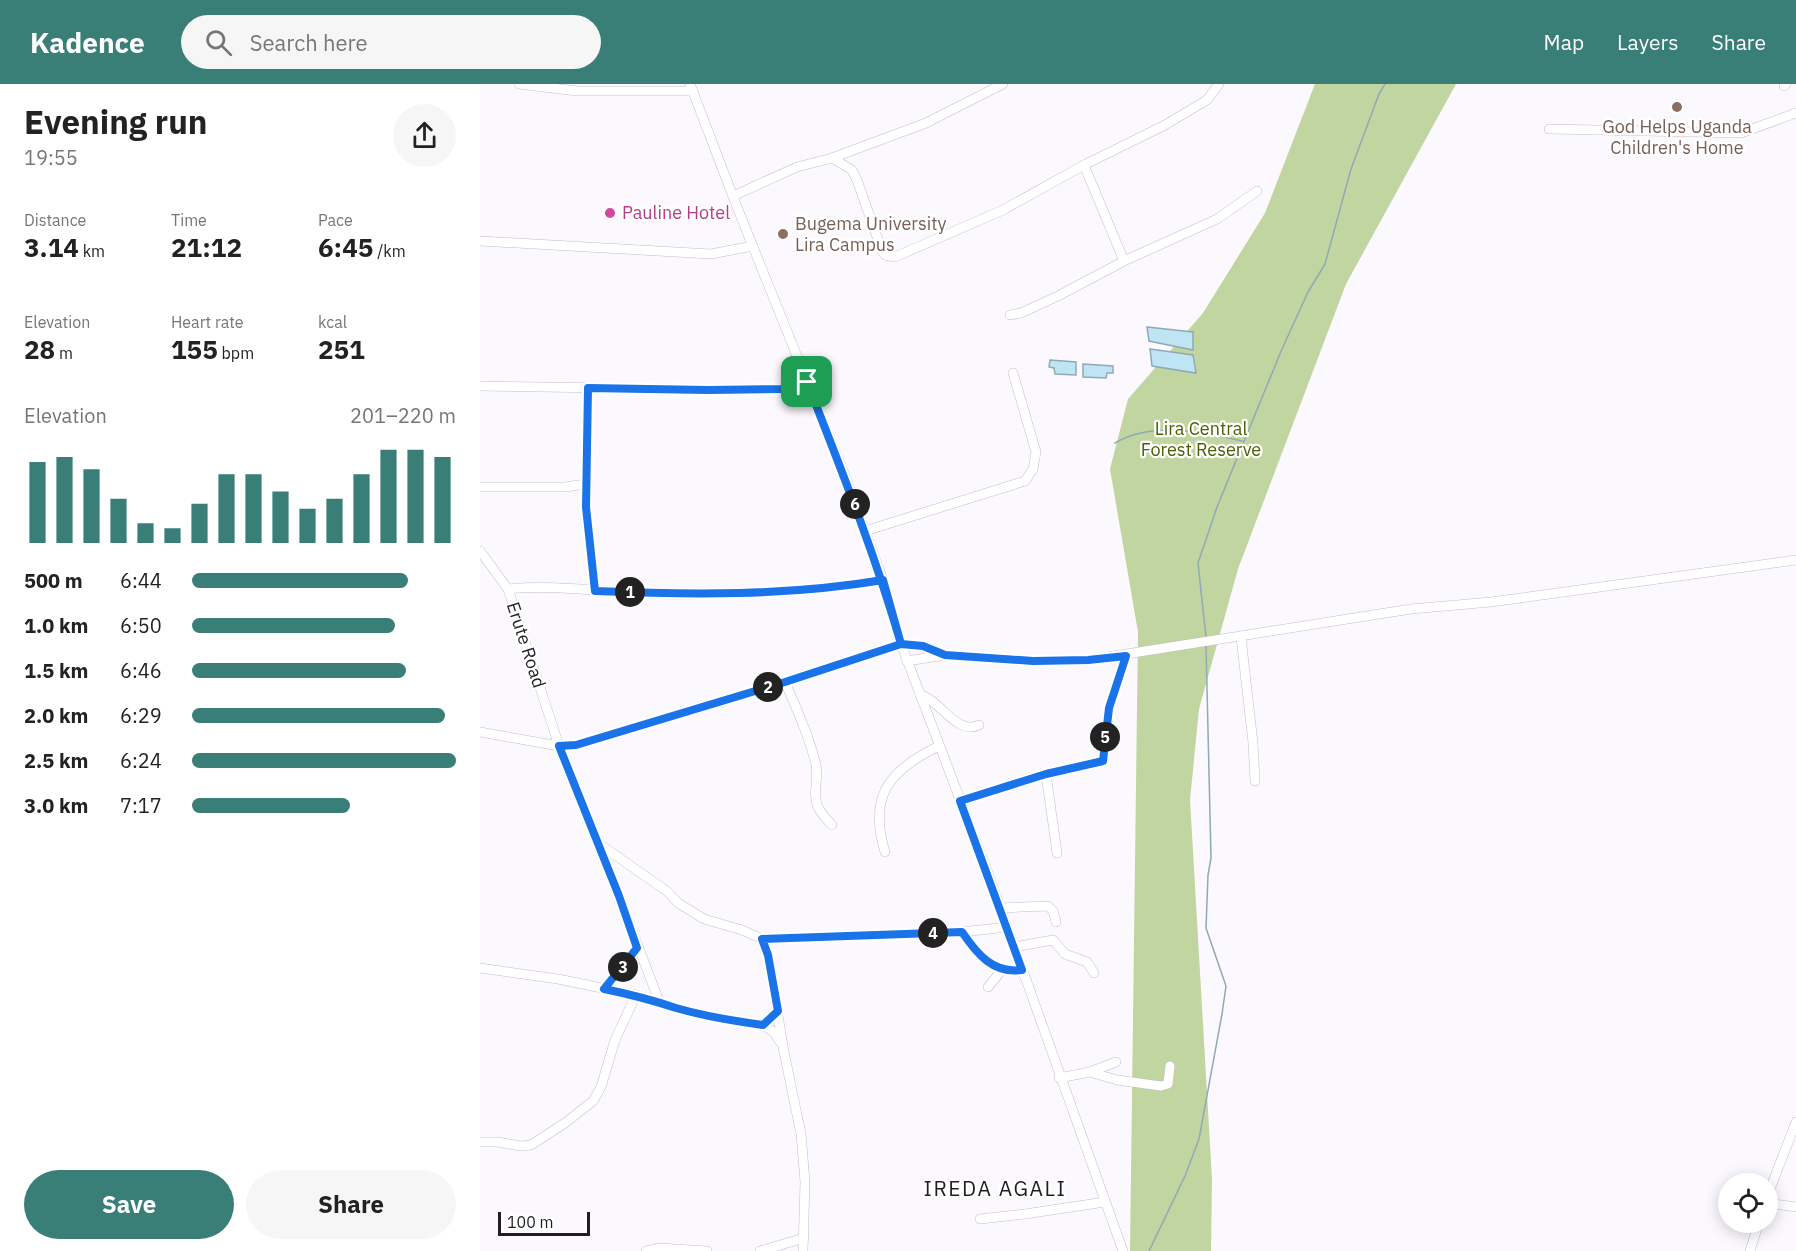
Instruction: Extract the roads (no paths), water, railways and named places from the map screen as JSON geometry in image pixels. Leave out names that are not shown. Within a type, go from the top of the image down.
[{"type":"street","points":[[519,84],[577,91],[692,88],[844,473],[883,580],[907,661],[1000,908],[1059,1078],[1123,1251]]},
{"type":"street","points":[[733,196],[797,167],[832,158],[926,123],[1003,84]]},
{"type":"street","points":[[832,158],[852,170],[882,251],[885,255],[895,256],[1003,210],[1084,165],[1191,111],[1207,100],[1219,84]]},
{"type":"street","points":[[1549,129],[1741,133],[1796,113]]},
{"type":"street","points":[[1084,165],[1124,261]]},
{"type":"street","points":[[1010,315],[1016,315],[1058,296],[1124,261],[1217,219],[1257,192]]},
{"type":"street","points":[[480,241],[700,254],[716,254],[753,246]]},
{"type":"street","points":[[865,531],[1025,481],[1034,469],[1036,452],[1032,431],[1013,372]]},
{"type":"street","points":[[480,386],[708,390],[783,389],[807,382]]},
{"type":"street","points":[[588,388],[586,507],[595,591]]},
{"type":"street","points":[[480,487],[565,487],[586,484]]},
{"type":"street","name":"Erute Road","points":[[481,553],[508,589],[559,746],[658,1001]]},
{"type":"street","points":[[907,661],[945,655],[1052,661],[1126,656],[1411,609],[1491,602],[1796,560]]},
{"type":"street","points":[[508,589],[659,594],[788,592],[835,588],[883,580]]},
{"type":"street","points":[[1241,637],[1253,742],[1255,782]]},
{"type":"street","points":[[480,732],[559,746],[576,745],[785,682],[901,644],[923,646],[945,655]]},
{"type":"street","points":[[960,801],[1046,774],[1103,761],[1109,708],[1126,656]]},
{"type":"street","points":[[785,682],[806,728],[816,766],[818,777],[816,801],[832,825]]},
{"type":"street","points":[[920,695],[926,696],[960,724],[971,727],[979,724]]},
{"type":"street","points":[[885,852],[880,836],[879,811],[885,787],[904,766],[939,746]]},
{"type":"street","points":[[1046,774],[1057,853]]},
{"type":"street","points":[[598,843],[668,892],[678,903],[704,919],[742,930],[762,939],[962,932],[1006,927]]},
{"type":"street","points":[[1000,908],[1048,906],[1053,910],[1056,922]]},
{"type":"street","points":[[962,932],[980,957],[1002,970],[1022,970]]},
{"type":"street","points":[[762,939],[768,955],[784,1053],[801,1134],[805,1182],[803,1251]]},
{"type":"street","points":[[1014,947],[1053,940],[1065,954],[1087,962],[1094,973]]},
{"type":"street","points":[[604,989],[637,948]]},
{"type":"street","points":[[480,968],[636,995],[676,1008],[763,1025],[778,1037],[784,1053]]},
{"type":"street","points":[[988,987],[1002,970]]},
{"type":"street","points":[[480,1142],[521,1146],[531,1144],[565,1123],[593,1101],[601,1087],[615,1040],[636,995]]},
{"type":"street","points":[[763,1025],[778,1011]]},
{"type":"street","points":[[1059,1078],[1090,1072],[1116,1062]]},
{"type":"street","points":[[1090,1072],[1117,1080],[1161,1086],[1168,1084],[1170,1066]]},
{"type":"street","points":[[1776,1173],[1796,1122]]},
{"type":"street","points":[[980,1219],[1105,1202]]},
{"type":"street","points":[[1778,1205],[1796,1207]]},
{"type":"street","points":[[1750,1251],[1756,1233]]},
{"type":"street","points":[[760,1251],[804,1238]]},
{"type":"street","points":[[646,1251],[660,1248],[707,1251]]},
{"type":"water","points":[[1147,327],[1193,332],[1193,350],[1149,341]]},
{"type":"water","points":[[1150,349],[1193,355],[1196,373],[1152,366]]},
{"type":"water","points":[[1050,360],[1076,362],[1076,375],[1055,374],[1054,368],[1049,367]]},
{"type":"water","points":[[1083,364],[1113,366],[1113,373],[1107,373],[1106,378],[1083,377]]},
{"type":"waterway","points":[[1206,637],[1198,563],[1217,507],[1282,349],[1308,292],[1325,264],[1351,169],[1379,94],[1385,84]]},
{"type":"waterway","points":[[1115,443],[1129,436],[1161,430],[1211,434],[1242,441]]},
{"type":"waterway","points":[[1149,1251],[1185,1176],[1199,1139],[1226,986],[1206,928],[1211,858],[1206,645]]},
{"type":"place","name":"God Helps Uganda Children's Home","points":[[1677,107]]},
{"type":"place","name":"Pauline Hotel","points":[[610,213]]},
{"type":"place","name":"Bugema University Lira Campus","points":[[783,234]]},
{"type":"district","name":"IREDA AGALI","points":[[995,1189]]},
{"type":"park label","name":"Lira Central Forest Reserve","points":[[1201,439]]}]
